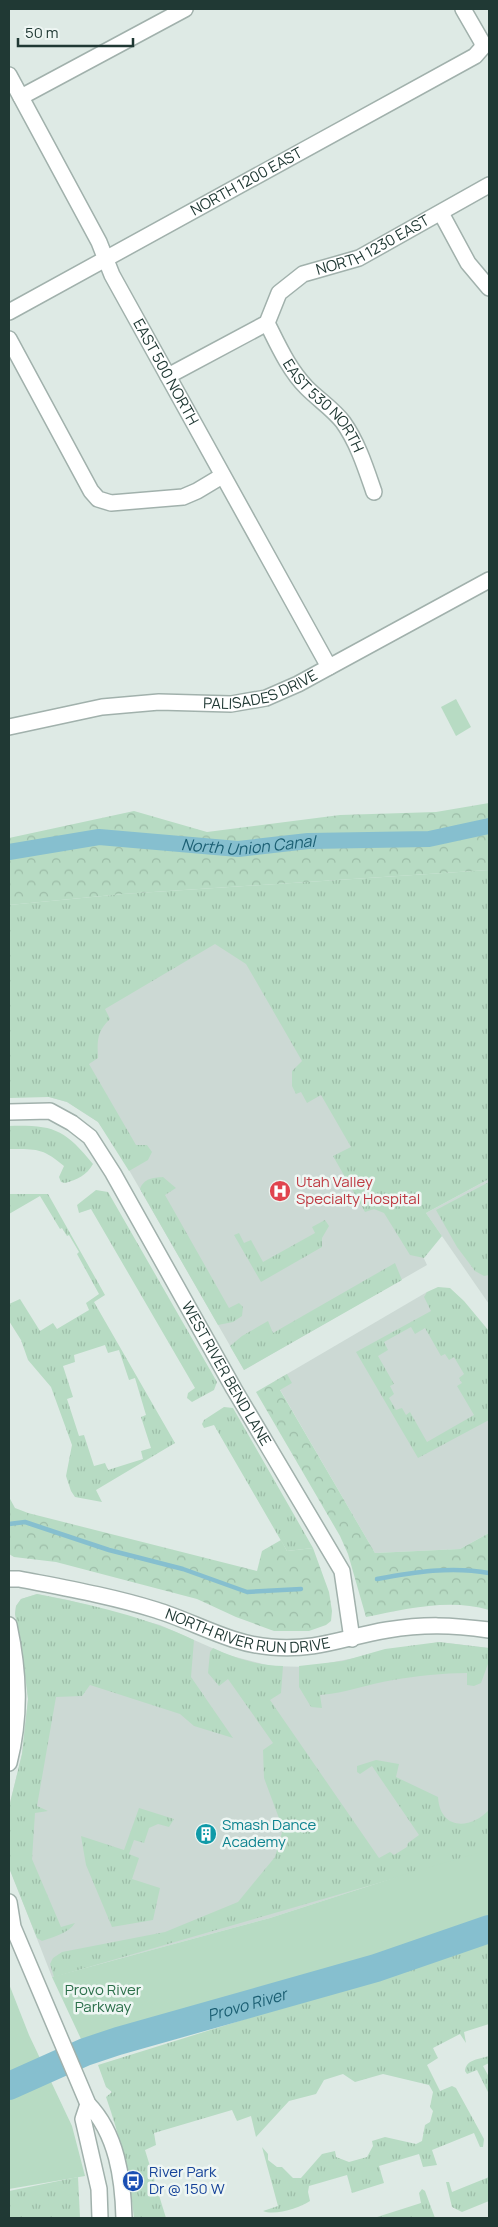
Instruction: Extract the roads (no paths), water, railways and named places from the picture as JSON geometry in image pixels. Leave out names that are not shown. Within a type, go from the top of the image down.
[{"type":"street","points":[[21,97],[185,9]]},
{"type":"street","name":"NORTH 1200 EAST","points":[[9,312],[475,56],[482,48],[479,36],[464,9]]},
{"type":"street","name":"EAST 500 NORTH","points":[[9,75],[80,204],[106,258],[112,275],[329,667]]},
{"type":"street","name":"NORTH 1230 EAST","points":[[267,323],[279,293],[291,281],[303,274],[359,258],[489,185]]},
{"type":"street","points":[[441,213],[468,263],[489,288]]},
{"type":"street","points":[[168,376],[267,323]]},
{"type":"street","name":"EAST 530 NORTH","points":[[267,323],[296,375],[344,423],[363,460],[374,492]]},
{"type":"street","points":[[9,338],[91,491],[98,499],[111,503],[183,497],[197,492],[222,476]]},
{"type":"street","name":"PALISADES DRIVE","points":[[9,727],[102,707],[159,702],[230,704],[251,701],[281,692],[489,580]]},
{"type":"street","name":"WEST RIVER BEND LANE","points":[[9,1112],[50,1111],[72,1123],[90,1137],[113,1172],[234,1389],[342,1571],[352,1639]]},
{"type":"street","name":"NORTH RIVER RUN DRIVE","points":[[9,1579],[19,1579],[88,1592],[148,1608],[235,1640],[269,1647],[303,1649],[385,1630],[434,1624],[489,1630]]},
{"type":"street","points":[[9,1625],[17,1669],[18,1696],[17,1723],[9,1763]]},
{"type":"street","points":[[9,1902],[11,1925],[88,2104],[104,2124],[112,2142],[124,2198],[124,2218]]},
{"type":"street","points":[[88,2104],[83,2120],[97,2181],[100,2218]]},
{"type":"waterway","name":"North Union Canal","points":[[9,852],[99,837],[238,849],[308,841],[429,839],[489,826]]},
{"type":"waterway","points":[[9,1524],[25,1522],[109,1550],[183,1569],[247,1592],[301,1589]]},
{"type":"waterway","points":[[377,1579],[419,1572],[447,1570],[489,1573]]},
{"type":"waterway","name":"Provo River","points":[[9,2086],[85,2052],[118,2041],[376,1968],[489,1929]]},
{"type":"place","name":"Utah Valley Specialty Hospital","points":[[280,1191]]},
{"type":"place","name":"Smash Dance Academy","points":[[206,1834]]},
{"type":"place","name":"River Park Dr @ 150 W","points":[[133,2181]]},
{"type":"park label","name":"Provo River Parkway","points":[[103,1998]]}]
